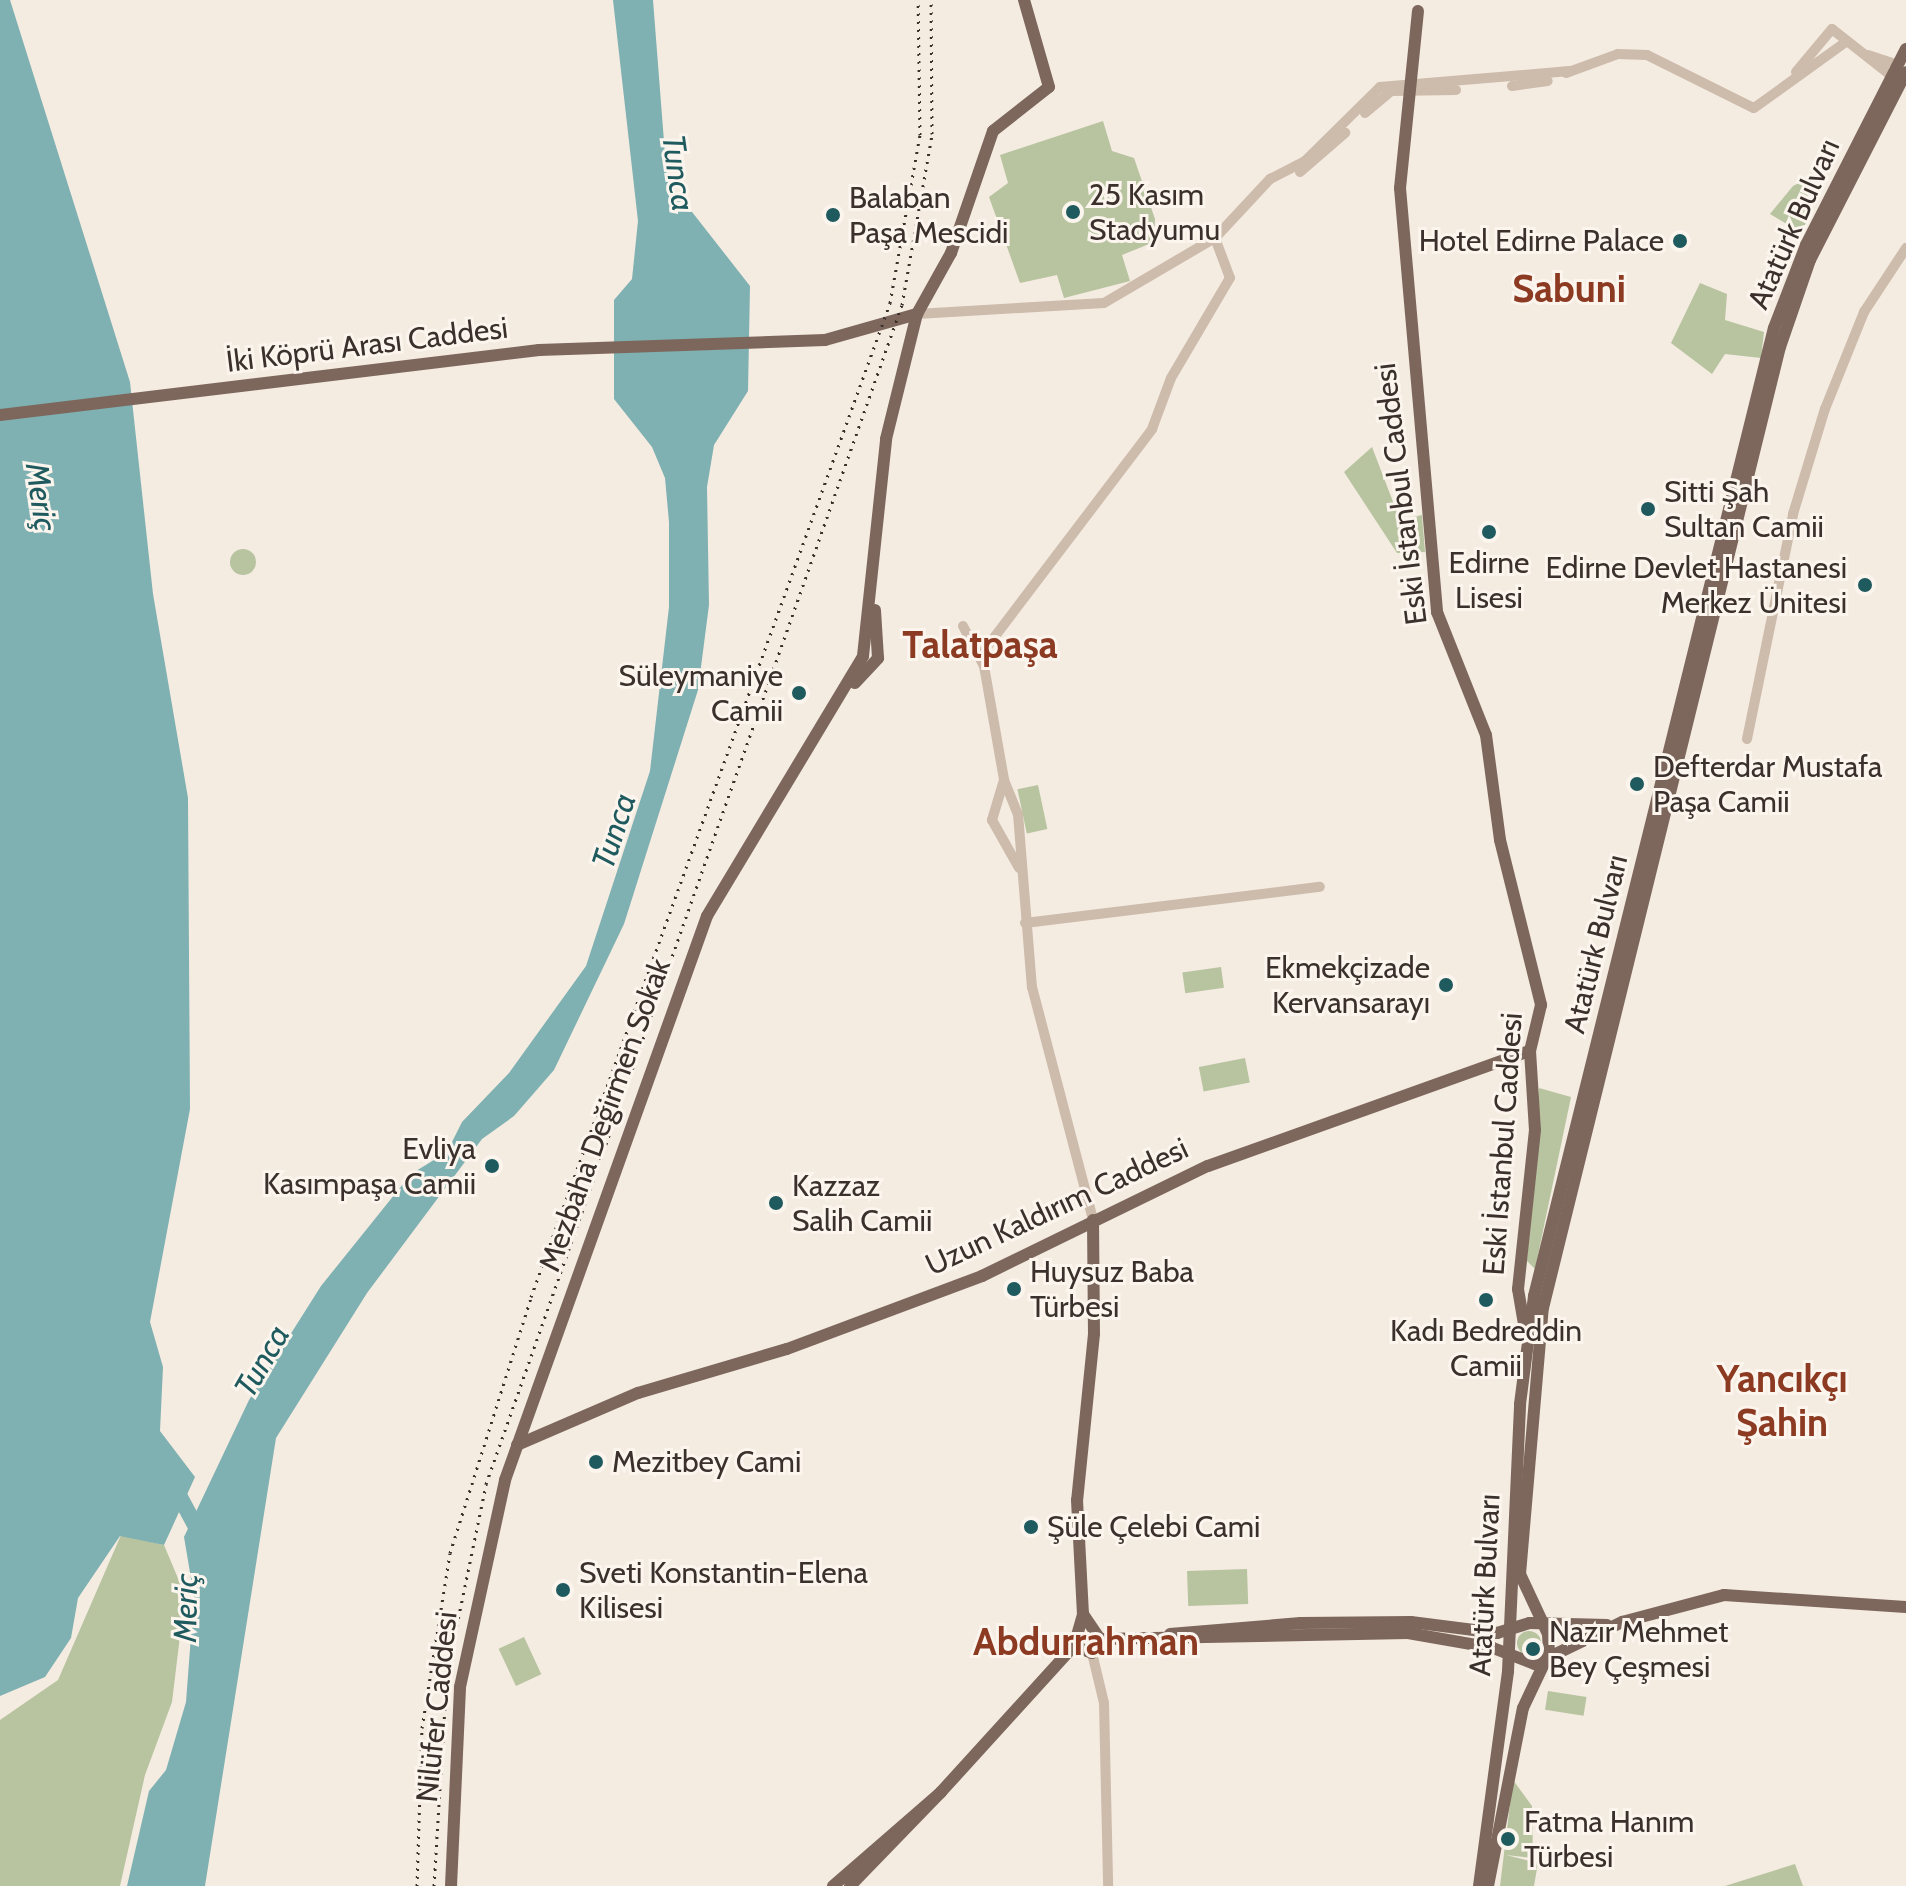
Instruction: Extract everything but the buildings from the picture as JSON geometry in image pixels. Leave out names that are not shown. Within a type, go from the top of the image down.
[{"type":"main road","points":[[850,687],[865,648],[874,595],[886,439],[917,314],[951,253],[993,131],[1049,87],[1024,0]]},
{"type":"main road","name":"Eski İstanbul Caddesi","points":[[1418,11],[1401,218],[1437,612],[1486,735],[1500,840],[1541,1005],[1530,1051],[1535,1130],[1518,1289],[1527,1338]]},
{"type":"main road","name":"Atatürk Bulvarı","points":[[1488,1886],[1520,1719],[1545,1661],[1544,1624],[1520,1574],[1542,1314],[1782,338],[1810,260],[1900,76],[1906,49]]},
{"type":"main road","name":"Atatürk Bulvarı","points":[[1479,1886],[1508,1656],[1527,1338],[1771,339],[1806,245],[1900,76]]},
{"type":"main road","name":"İki Köprü Arası Caddesi","points":[[0,415],[586,348],[825,340],[917,314]]},
{"type":"main road","points":[[850,687],[878,653],[874,595]]},
{"type":"main road","points":[[865,648],[878,653]]},
{"type":"main road","name":"Mezbaha Değirmen Sokak","points":[[490,1535],[517,1445],[684,974],[715,900],[850,687]]},
{"type":"main road","name":"Uzun Kaldırım Caddesi","points":[[517,1445],[638,1393],[787,1349],[982,1276],[1208,1166],[1530,1051]]},
{"type":"main road","points":[[850,1886],[941,1792],[1074,1640],[1083,1614],[1077,1500],[1094,1334],[1093,1220]]},
{"type":"main road","name":"Nilüfer Caddesi","points":[[451,1886],[460,1687],[490,1535]]},
{"type":"main road","points":[[1074,1640],[1098,1636],[1509,1630],[1544,1624],[1622,1622],[1738,1593],[1906,1607]]},
{"type":"main road","points":[[1083,1614],[1098,1636]]},
{"type":"main road","points":[[1426,1629],[1508,1656],[1545,1661],[1622,1622]]},
{"type":"main road","points":[[1074,1640],[1092,1653],[1098,1636]]},
{"type":"main road","points":[[833,1886],[941,1792]]},
{"type":"street","points":[[1790,79],[1832,29],[1846,42],[1900,76]]},
{"type":"street","points":[[917,314],[950,307],[1104,303],[1215,238],[1270,179],[1305,161],[1380,87],[1410,87],[1569,71],[1618,54],[1647,55],[1754,108],[1790,79],[1846,42]]},
{"type":"street","points":[[1862,53],[1874,64],[1900,76]]},
{"type":"street","points":[[980,656],[1152,429],[1171,378],[1230,278],[1215,238]]},
{"type":"street","points":[[1747,739],[1793,514],[1825,409],[1864,312],[1906,248]]},
{"type":"street","points":[[931,284],[950,307]]},
{"type":"street","points":[[963,626],[980,656],[1004,780],[1019,822],[1025,923],[1045,1045],[1093,1220]]},
{"type":"street","points":[[1004,780],[992,820],[1002,831],[1020,870]]},
{"type":"street","points":[[995,808],[1016,810]]},
{"type":"street","points":[[1002,831],[1019,822]]},
{"type":"street","points":[[1025,923],[1320,887]]},
{"type":"street","points":[[1092,1653],[1104,1703],[1108,1886]]},
{"type":"green space","name":"25 Kasım Stadyumu","points":[[1103,121],[1112,151],[1134,158],[1155,219],[1154,242],[1122,255],[1130,281],[1064,298],[1057,275],[1020,283],[989,197],[1008,183],[1000,155]]},
{"type":"green space","points":[[1826,169],[1802,233],[1770,214],[1793,186]]},
{"type":"green space","points":[[1700,283],[1727,294],[1725,320],[1764,332],[1761,358],[1725,354],[1712,374],[1671,343]]},
{"type":"green space","points":[[1372,447],[1400,520],[1422,515],[1425,552],[1397,553],[1344,472]]},
{"type":"green space","points":[[243,549],[253,552],[256,562],[253,572],[243,575],[233,572],[230,562],[233,552]]},
{"type":"green space","points":[[1038,785],[1047,829],[1027,833],[1017,789]]},
{"type":"green space","points":[[1221,967],[1224,988],[1185,993],[1182,972]]},
{"type":"green space","points":[[1245,1058],[1250,1083],[1204,1092],[1199,1067]]},
{"type":"green space","points":[[1539,1088],[1571,1097],[1535,1269],[1527,1261]]},
{"type":"green space","points":[[121,1535],[164,1545],[185,1595],[172,1702],[145,1775],[120,1886],[0,1886],[0,1720],[58,1680]]},
{"type":"green space","points":[[1247,1569],[1248,1604],[1188,1606],[1187,1571]]},
{"type":"green space","points":[[1529,1631],[1538,1634],[1541,1643],[1538,1652],[1529,1655],[1520,1652],[1517,1643],[1520,1634]]},
{"type":"green space","points":[[524,1637],[541,1674],[516,1686],[499,1649]]},
{"type":"green space","points":[[1548,1691],[1587,1697],[1584,1716],[1545,1710]]},
{"type":"green space","points":[[1513,1780],[1532,1806],[1533,1858],[1506,1855],[1538,1863],[1534,1886],[1500,1886]]},
{"type":"green space","points":[[1795,1864],[1803,1886],[1725,1886]]},
{"type":"water","points":[[0,0],[10,0],[130,382],[153,594],[188,798],[190,1109],[150,1322],[163,1367],[160,1431],[195,1477],[164,1545],[120,1536],[78,1598],[71,1638],[45,1677],[0,1696]]},
{"type":"water","points":[[613,0],[653,0],[667,180],[750,286],[748,391],[714,445],[707,487],[709,605],[698,690],[624,924],[554,1070],[514,1116],[482,1139],[367,1293],[276,1438],[205,1886],[127,1886],[149,1791],[166,1770],[186,1702],[194,1596],[184,1537],[249,1400],[321,1286],[411,1174],[447,1152],[462,1122],[509,1073],[586,966],[650,771],[669,607],[669,522],[665,478],[652,447],[614,399],[614,300],[632,279],[638,221]]},
{"type":"waterway","name":"Meriç","points":[[173,1484],[202,1538]]},
{"type":"railway","points":[[417,1886],[422,1728],[450,1553],[531,1297],[890,303],[920,135],[918,0]]},
{"type":"railway","points":[[434,1886],[447,1673],[486,1484],[902,305],[932,134],[931,0]]},
{"type":"place","name":"25 Kasım Stadyumu","points":[[1073,212]]},
{"type":"place","name":"Balaban Paşa Mescidi","points":[[833,215]]},
{"type":"place","name":"Hotel Edirne Palace","points":[[1680,241]]},
{"type":"place","name":"Sitti Şah Sultan Camii","points":[[1648,509]]},
{"type":"place","name":"Edirne Lisesi","points":[[1489,532]]},
{"type":"place","name":"Edirne Devlet Hastanesi Merkez Ünitesi","points":[[1865,585]]},
{"type":"place","name":"Süleymaniye Camii","points":[[799,693]]},
{"type":"place","name":"Defterdar Mustafa Paşa Camii","points":[[1637,784]]},
{"type":"place","name":"Ekmekçizade Kervansarayı","points":[[1446,985]]},
{"type":"place","name":"Evliya Kasımpaşa Camii","points":[[492,1166]]},
{"type":"place","name":"Kazzaz Salih Camii","points":[[776,1203]]},
{"type":"place","name":"Huysuz Baba Türbesi","points":[[1014,1289]]},
{"type":"place","name":"Kadı Bedreddin Camii","points":[[1486,1300]]},
{"type":"place","name":"Mezitbey Cami","points":[[596,1462]]},
{"type":"place","name":"Şüle Çelebi Cami","points":[[1031,1527]]},
{"type":"place","name":"Sveti Konstantin-Elena Kilisesi","points":[[563,1590]]},
{"type":"place","name":"Nazır Mehmet Bey Çeşmesi","points":[[1533,1649]]},
{"type":"place","name":"Fatma Hanım Türbesi","points":[[1508,1839]]},
{"type":"district","name":"Sabuni","points":[[1569,289]]},
{"type":"district","name":"Talatpaşa","points":[[980,645]]},
{"type":"district","name":"Yancıkçı Şahin","points":[[1782,1401]]},
{"type":"district","name":"Abdurrahman","points":[[1086,1642]]},
{"type":"water label","name":"Tunca","points":[[678,173]]},
{"type":"water label","name":"Tunca","points":[[614,831]]},
{"type":"water label","name":"Tunca","points":[[262,1361]]}]
